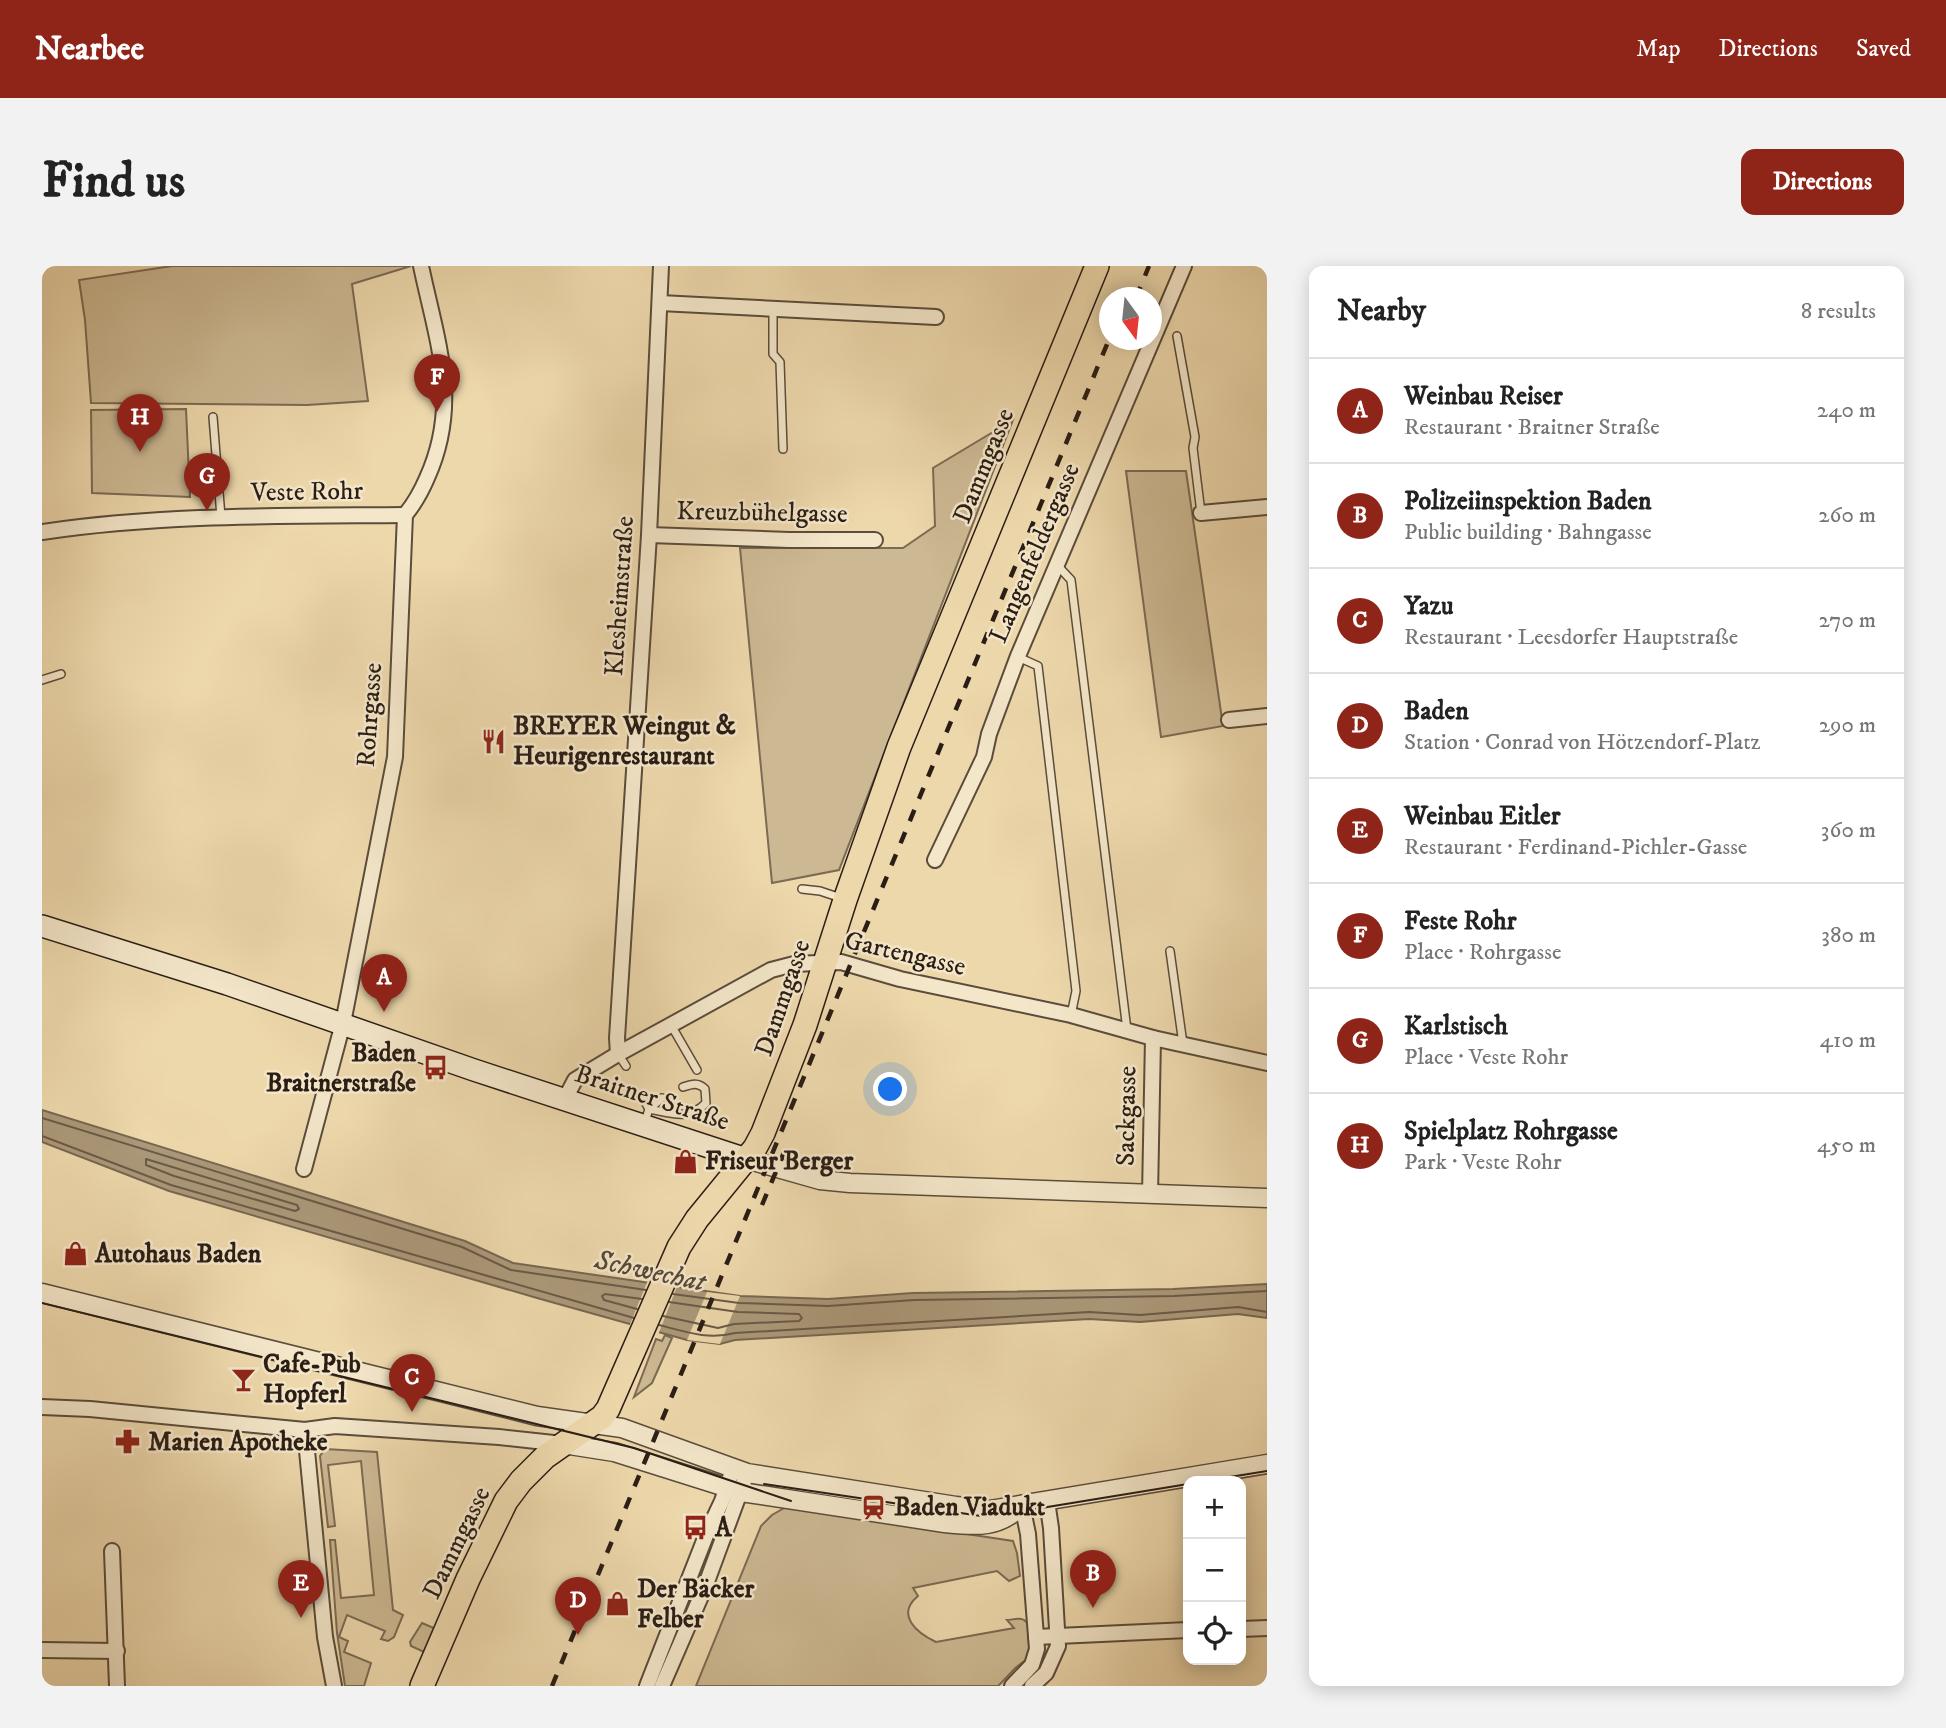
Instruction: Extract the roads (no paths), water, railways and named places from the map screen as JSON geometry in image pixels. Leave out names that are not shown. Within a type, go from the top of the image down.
[{"type":"main road","name":"Dammgasse","points":[[422,1686],[468,1578],[506,1501],[545,1457],[608,1409],[679,1247],[697,1219],[746,1159],[763,1133],[805,1025],[845,900],[900,747],[1097,266]]},
{"type":"main road","name":"Braitner Straße","points":[[42,926],[343,1023],[398,1050],[474,1070],[565,1099],[646,1117],[746,1159]]},
{"type":"street","points":[[405,514],[415,504],[438,453],[446,412],[445,380],[421,266]]},
{"type":"street","name":"Klesheimstraße","points":[[622,1060],[617,1038],[649,536],[661,266]]},
{"type":"street","name":"Langenfeldergasse","points":[[935,860],[984,757],[989,734],[1017,656],[1184,266]]},
{"type":"street","points":[[660,303],[936,317]]},
{"type":"street","points":[[1201,513],[1267,507]]},
{"type":"street","name":"Veste Rohr","points":[[42,531],[106,522],[405,514]]},
{"type":"street","name":"Rohrgasse","points":[[304,1169],[343,1023],[395,757],[405,514]]},
{"type":"street","name":"Kreuzbühelgasse","points":[[649,536],[875,540]]},
{"type":"street","points":[[1229,720],[1267,716]]},
{"type":"street","name":"Gartengasse","points":[[565,1099],[575,1080],[622,1060],[671,1025],[771,970],[794,964],[825,962],[841,962],[900,979],[1267,1063]]},
{"type":"street","name":"Sackgasse","points":[[1150,1195],[1153,1038]]},
{"type":"street","name":"Braitner Straße","points":[[746,1159],[820,1180],[850,1183],[1267,1198]]},
{"type":"street","points":[[42,1293],[537,1416],[642,1434],[740,1471],[979,1509],[1022,1506],[1267,1464]]},
{"type":"street","points":[[42,1407],[90,1409],[305,1430],[335,1426],[563,1444],[614,1452],[734,1490],[966,1525],[1002,1521],[1022,1506]]},
{"type":"street","points":[[305,1430],[325,1637],[334,1686]]},
{"type":"street","points":[[662,1686],[705,1587],[740,1471]]},
{"type":"street","points":[[647,1686],[734,1490]]},
{"type":"street","points":[[1032,1686],[1054,1661],[1059,1635],[1047,1501]]},
{"type":"street","points":[[1012,1686],[1037,1654],[1028,1534],[1022,1506]]},
{"type":"street","points":[[112,1551],[117,1686]]},
{"type":"street","points":[[1246,1629],[1267,1628]]},
{"type":"street","points":[[1036,1637],[1183,1630]]},
{"type":"street","points":[[42,1650],[117,1651]]},
{"type":"lane","points":[[773,309],[773,354],[780,362],[783,449]]},
{"type":"lane","points":[[1177,335],[1195,437],[1192,448],[1201,513]]},
{"type":"lane","points":[[214,417],[221,517]]},
{"type":"lane","points":[[1056,565],[1071,580],[1127,1031]]},
{"type":"lane","points":[[1017,656],[1038,666],[1076,991],[1071,1016]]},
{"type":"lane","points":[[42,680],[61,674]]},
{"type":"lane","points":[[802,889],[820,891],[845,900]]},
{"type":"lane","points":[[1170,951],[1183,1045]]},
{"type":"lane","points":[[671,1025],[697,1070]]},
{"type":"lane","points":[[646,1117],[692,1114],[699,1111],[706,1104],[705,1089],[696,1083],[683,1087]]},
{"type":"lane","points":[[643,1098],[646,1117]]},
{"type":"lane","points":[[646,1117],[662,1098]]},
{"type":"water","points":[[42,1110],[465,1241],[513,1263],[740,1296],[828,1299],[913,1293],[1173,1289],[1267,1284],[1267,1318],[1238,1314],[1140,1322],[1089,1319],[735,1340],[720,1344],[687,1340],[169,1191],[42,1142]]},
{"type":"tram line","points":[[42,1303],[634,1448],[791,1501]]},
{"type":"tram line","points":[[1236,1476],[1267,1471]]},
{"type":"tram line","points":[[764,1484],[981,1516],[1183,1485]]},
{"type":"railway","points":[[1140,287],[1149,266]]},
{"type":"railway","points":[[552,1686],[1105,350]]},
{"type":"railway","points":[[762,1205],[785,1150]]},
{"type":"place","name":"Feste Rohr","points":[[437,412]]},
{"type":"place","name":"Spielplatz Rohrgasse","points":[[140,452]]},
{"type":"place","name":"Karlstisch","points":[[207,511]]},
{"type":"place","name":"BREYER Weingut & Heurigenrestaurant","points":[[493,741]]},
{"type":"place","name":"Weinbau Reiser","points":[[384,1012]]},
{"type":"place","name":"Baden Braitnerstraße","points":[[436,1068]]},
{"type":"place","name":"Friseur Berger","points":[[685,1161]]},
{"type":"place","name":"Autohaus Baden","points":[[75,1254]]},
{"type":"place","name":"Cafe-Pub Hopferl","points":[[243,1379]]},
{"type":"place","name":"Yazu","points":[[412,1412]]},
{"type":"place","name":"Marien Apotheke","points":[[128,1442]]},
{"type":"place","name":"Baden Viadukt","points":[[874,1507]]},
{"type":"place","name":"A","points":[[695,1528]]},
{"type":"place","name":"Der Bäcker Felber","points":[[617,1604]]},
{"type":"place","name":"Polizeiinspektion Baden","points":[[1093,1608]]},
{"type":"place","name":"Weinbau Eitler","points":[[301,1618]]},
{"type":"place","name":"Baden","points":[[578,1635]]},
{"type":"water label","name":"Schwechat","points":[[650,1271]]}]
